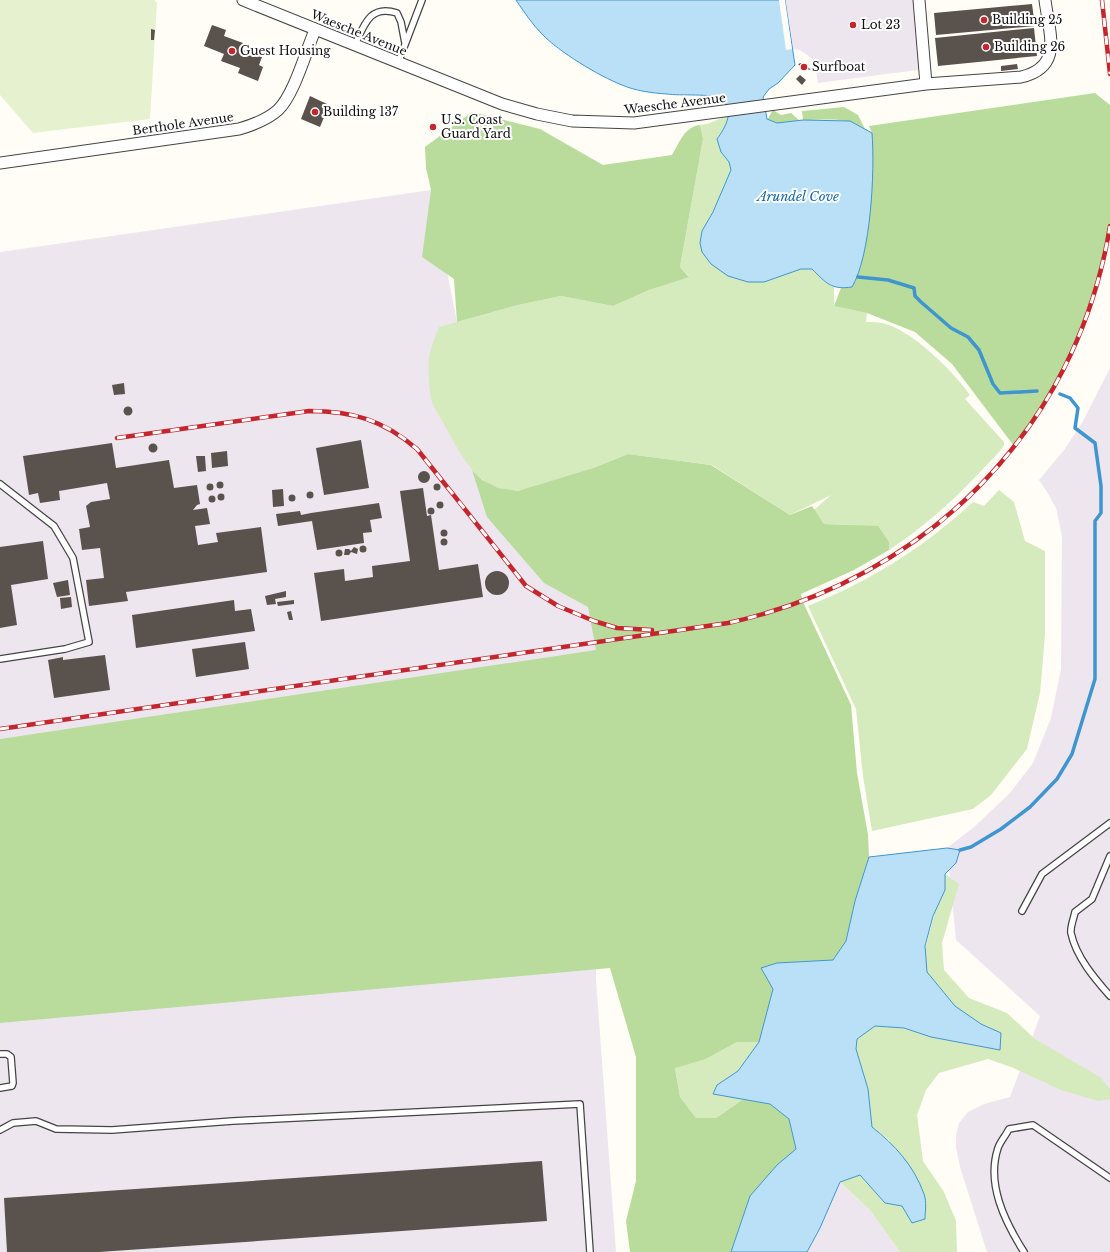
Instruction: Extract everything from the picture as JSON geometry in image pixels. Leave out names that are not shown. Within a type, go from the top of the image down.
[{"type":"street","name":"Waesche Avenue","points":[[243,0],[502,104],[537,114],[572,120],[634,123],[926,84],[1021,77],[1034,74],[1049,60],[1051,50],[1045,0]]},
{"type":"street","points":[[919,0],[926,84]]},
{"type":"street","name":"Berthole Avenue","points":[[0,164],[240,129],[253,125],[278,110],[288,96],[315,30]]},
{"type":"lane","points":[[398,63],[422,0]]},
{"type":"lane","points":[[355,46],[364,24],[373,14],[382,10],[397,13],[401,22],[405,43]]},
{"type":"lane","points":[[0,484],[54,526],[73,558],[89,642],[65,649],[0,659]]},
{"type":"lane","points":[[1022,911],[1042,874],[1110,823]]},
{"type":"lane","points":[[1110,856],[1092,899],[1075,912],[1071,932],[1079,953],[1097,981],[1110,996]]},
{"type":"lane","points":[[0,1054],[7,1054],[11,1057],[13,1083],[12,1086],[0,1088]]},
{"type":"lane","points":[[0,1130],[13,1123],[36,1121],[56,1129],[112,1130],[233,1121],[580,1104],[590,1252]]},
{"type":"lane","points":[[1024,1252],[1010,1230],[996,1195],[995,1167],[998,1147],[1009,1129],[1033,1125],[1110,1178]]},
{"type":"shaded area","name":"Lot 23","points":[[785,0],[919,0],[925,69],[818,83],[814,60],[800,50],[792,49]]},
{"type":"shaded area","points":[[431,190],[457,322],[598,613],[596,980],[616,1252],[0,1252],[0,252]]},
{"type":"shaded area","points":[[1110,368],[1110,1252],[987,1252],[960,1167],[956,1148],[956,1135],[959,1123],[968,1112],[984,1104],[1010,1097],[1040,1016],[956,940],[947,848],[974,827],[1009,794],[1033,763],[1051,718],[1061,669],[1062,536],[1056,508],[1039,480],[1064,450],[1082,423]]},
{"type":"shaded area","points":[[840,1182],[870,1210],[900,1252],[807,1252],[820,1228]]},
{"type":"green space","points":[[0,0],[154,0],[157,3],[150,119],[33,133],[0,95]]},
{"type":"green space","points":[[1095,93],[1110,105],[1110,226],[1106,248],[1087,315],[1069,358],[1043,404],[1014,446],[952,364],[915,332],[867,313],[834,306],[841,288],[852,287],[872,133],[869,126]]},
{"type":"green space","points":[[844,107],[858,115],[865,129],[843,120],[803,120],[802,111]]},
{"type":"green space","points":[[773,110],[781,115],[791,113],[800,121],[777,123],[767,120]]},
{"type":"green space","points":[[472,112],[540,129],[603,165],[672,155],[686,132],[695,126],[700,125],[703,139],[680,267],[689,277],[649,290],[613,306],[561,296],[518,305],[457,322],[454,279],[422,257],[431,190],[426,168],[425,147]]},
{"type":"green space","points":[[728,117],[727,123],[717,139],[721,152],[729,162],[731,170],[713,212],[702,231],[787,123],[803,120],[858,124],[872,133],[841,288],[834,287],[834,306],[867,313],[866,322],[882,323],[893,327],[906,333],[918,342],[942,363],[963,385],[970,395],[965,399],[1004,442],[1004,445],[999,452],[973,480],[920,528],[889,550],[889,542],[854,525],[824,524],[814,510],[831,495],[790,515],[712,465],[628,454],[593,468],[526,489],[511,491],[498,488],[486,482],[467,464],[432,402],[428,369],[429,357],[439,327],[518,305],[561,296],[613,306],[649,290],[689,276],[680,267],[703,139],[700,125]]},
{"type":"green space","points":[[628,454],[711,465],[790,515],[812,506],[824,524],[878,526],[889,542],[889,550],[854,570],[801,594],[803,602],[851,705],[857,773],[868,835],[869,857],[855,901],[846,941],[833,960],[777,963],[773,989],[759,1042],[737,1042],[706,1059],[675,1068],[680,1097],[696,1118],[716,1118],[745,1098],[770,1104],[789,1119],[796,1149],[750,1196],[731,1252],[630,1252],[626,1221],[636,1181],[636,1057],[610,968],[0,1023],[0,739],[596,650],[588,607],[544,583],[487,517],[472,470],[482,480],[498,488],[518,491],[593,468]]},
{"type":"green space","points":[[999,490],[1014,502],[1025,541],[1045,551],[1045,635],[1040,693],[1027,749],[991,795],[973,809],[872,831],[863,776],[856,709],[808,606],[854,585],[896,562],[935,534],[973,502],[984,506]]},
{"type":"green space","points":[[945,874],[959,884],[942,943],[944,970],[969,998],[1007,1013],[1035,1039],[1100,1077],[1110,1089],[1110,1099],[1098,1101],[1061,1090],[1011,1067],[988,1059],[939,1073],[926,1090],[917,1115],[923,1161],[944,1192],[956,1221],[957,1252],[900,1252],[870,1210],[840,1182],[860,1175],[885,1203],[902,1206],[912,1223],[889,1140],[872,1127],[868,1089],[856,1049],[857,1039],[875,1026],[904,1028],[931,1037],[1000,1050],[1001,1033],[981,1024],[955,1006],[927,972],[925,949],[935,912],[945,890]]},
{"type":"green space","points":[[737,1042],[759,1042],[738,1071],[717,1085],[713,1093],[745,1098],[716,1118],[696,1118],[680,1097],[675,1067],[706,1059]]},
{"type":"water","name":"Arundel Cove","points":[[516,0],[785,0],[795,65],[778,83],[769,89],[763,97],[767,119],[777,123],[803,120],[850,121],[872,133],[873,169],[870,212],[864,255],[852,287],[845,288],[829,284],[812,269],[801,269],[764,282],[748,282],[728,276],[711,264],[702,252],[700,243],[702,231],[713,212],[731,170],[729,162],[721,152],[717,139],[728,119],[728,108],[725,103],[717,97],[704,95],[672,95],[650,92],[633,89],[613,81],[591,70],[549,41],[535,26]]},
{"type":"water","points":[[947,848],[960,850],[956,863],[945,874],[945,890],[933,916],[925,946],[927,972],[955,1006],[981,1024],[1001,1033],[1000,1050],[931,1037],[904,1028],[875,1026],[857,1039],[856,1049],[868,1089],[872,1127],[896,1149],[915,1174],[925,1197],[925,1219],[912,1223],[902,1206],[885,1203],[860,1175],[840,1182],[820,1228],[807,1252],[731,1252],[750,1196],[777,1165],[796,1149],[789,1119],[770,1104],[713,1094],[717,1085],[738,1071],[759,1042],[773,989],[761,968],[777,963],[833,960],[846,941],[855,901],[869,857]]},
{"type":"pier","points":[[779,0],[785,0],[792,49],[786,50]]},
{"type":"building","name":"Building 25","points":[[1032,4],[1035,26],[936,35],[934,13]]},
{"type":"building","name":"Guest Housing","points":[[212,25],[226,30],[224,36],[243,43],[241,49],[262,57],[259,65],[263,67],[258,81],[238,73],[240,68],[221,61],[224,54],[204,46]]},
{"type":"building","name":"Building 26","points":[[1034,28],[1037,56],[938,66],[935,38]]},
{"type":"building","points":[[151,29],[155,30],[154,40],[151,40]]},
{"type":"building","name":"Surfboat","points":[[801,63],[811,70],[802,68],[798,64]]},
{"type":"building","points":[[1017,64],[1018,69],[1001,71],[1001,66]]},
{"type":"building","points":[[800,75],[806,80],[802,85],[796,79]]},
{"type":"building","name":"Building 137","points":[[310,96],[329,105],[320,127],[301,119]]},
{"type":"building","points":[[124,383],[125,394],[114,395],[112,385]]},
{"type":"building","points":[[128,406],[133,411],[128,416],[123,411]]},
{"type":"building","points":[[361,440],[369,488],[324,495],[316,448]]},
{"type":"building","points":[[112,443],[116,468],[169,460],[174,488],[197,485],[200,504],[193,510],[207,508],[210,524],[195,526],[198,545],[218,542],[216,533],[261,527],[267,572],[126,592],[128,601],[89,606],[86,580],[104,578],[100,548],[82,550],[79,529],[90,527],[86,506],[91,502],[110,499],[107,483],[59,491],[60,500],[40,503],[38,493],[29,495],[23,456]]},
{"type":"building","points":[[153,443],[158,448],[153,453],[148,448]]},
{"type":"building","points":[[227,451],[228,466],[212,468],[211,453]]},
{"type":"building","points":[[196,456],[205,456],[206,471],[198,472]]},
{"type":"building","points":[[422,471],[426,471],[430,477],[426,483],[422,483],[418,479],[418,475]]},
{"type":"building","points":[[220,481],[223,482],[223,488],[220,489],[217,488],[216,485],[217,482]]},
{"type":"building","points":[[210,483],[213,484],[213,490],[210,491],[207,490],[206,487],[207,484]]},
{"type":"building","points":[[437,483],[440,484],[440,490],[437,491],[434,490],[433,487],[434,484]]},
{"type":"building","points":[[423,488],[427,516],[431,515],[439,570],[478,564],[483,597],[321,621],[314,573],[344,569],[345,581],[373,577],[372,566],[410,561],[400,491]]},
{"type":"building","points":[[283,489],[284,506],[273,507],[272,490]]},
{"type":"building","points":[[310,491],[313,492],[313,498],[310,499],[307,498],[306,495],[307,492]]},
{"type":"building","points":[[221,493],[224,494],[224,500],[221,501],[218,500],[217,497],[218,494]]},
{"type":"building","points":[[292,494],[295,495],[295,501],[292,502],[289,501],[288,498],[289,495]]},
{"type":"building","points":[[212,495],[215,496],[215,502],[212,503],[209,502],[208,499],[209,496]]},
{"type":"building","points":[[440,501],[443,502],[443,508],[440,509],[437,508],[436,505],[437,502]]},
{"type":"building","points":[[379,503],[382,518],[370,520],[372,532],[363,533],[364,543],[317,550],[312,521],[278,526],[276,514],[300,511],[301,515]]},
{"type":"building","points":[[431,507],[434,508],[434,514],[431,515],[428,514],[427,511],[428,508]]},
{"type":"building","points":[[444,529],[447,530],[447,536],[444,537],[441,536],[440,533],[441,530]]},
{"type":"building","points":[[444,538],[447,539],[447,545],[444,546],[441,545],[440,542],[441,539]]},
{"type":"building","points":[[43,541],[48,579],[11,585],[17,625],[0,628],[0,547]]},
{"type":"building","points":[[363,545],[366,546],[366,552],[363,553],[360,552],[359,549],[360,546]]},
{"type":"building","points":[[354,547],[358,549],[357,554],[351,552],[349,555],[344,555],[345,549],[349,549],[351,551]]},
{"type":"building","points":[[339,549],[342,550],[342,556],[339,557],[336,556],[335,553],[336,550]]},
{"type":"building","points":[[497,571],[506,574],[509,583],[506,592],[497,595],[488,592],[485,583],[488,574]]},
{"type":"building","points":[[68,580],[70,595],[57,597],[53,583]]},
{"type":"building","points":[[286,591],[286,597],[275,599],[276,604],[267,605],[265,596]]},
{"type":"building","points":[[71,597],[72,607],[61,609],[60,598]]},
{"type":"building","points":[[234,600],[235,611],[251,609],[255,631],[136,648],[132,615]]},
{"type":"building","points":[[294,600],[294,604],[278,606],[277,602]]},
{"type":"building","points":[[291,611],[293,620],[289,620],[287,612]]},
{"type":"building","points":[[245,642],[249,669],[196,677],[192,649]]},
{"type":"building","points":[[105,655],[110,690],[54,698],[48,660],[63,657],[63,660]]},
{"type":"building","points":[[542,1161],[547,1221],[99,1252],[7,1252],[4,1198]]},
{"type":"waterway","points":[[858,277],[888,280],[914,288],[915,296],[921,302],[951,328],[968,337],[979,350],[993,384],[1000,393],[1037,391]]},
{"type":"waterway","points":[[960,850],[971,847],[1001,829],[1030,807],[1057,779],[1072,754],[1095,679],[1095,521],[1101,513],[1101,486],[1095,443],[1075,428],[1078,408],[1070,398],[1060,394]]},
{"type":"railway","points":[[1102,0],[1110,74]]},
{"type":"railway","points":[[0,729],[728,623],[800,602],[867,571],[928,532],[981,484],[1027,429],[1064,367],[1092,300],[1110,226]]},
{"type":"railway","points":[[117,438],[309,411],[340,413],[367,419],[392,431],[417,449],[526,586],[558,606],[594,621],[617,628],[652,630]]},
{"type":"place","name":"Building 25","points":[[984,20]]},
{"type":"place","name":"Lot 23","points":[[853,25]]},
{"type":"place","name":"Building 26","points":[[986,47]]},
{"type":"place","name":"Guest Housing","points":[[232,51]]},
{"type":"place","name":"Surfboat","points":[[804,67]]},
{"type":"place","name":"Building 137","points":[[315,112]]},
{"type":"place","name":"U.S. Coast Guard Yard","points":[[433,127]]}]
